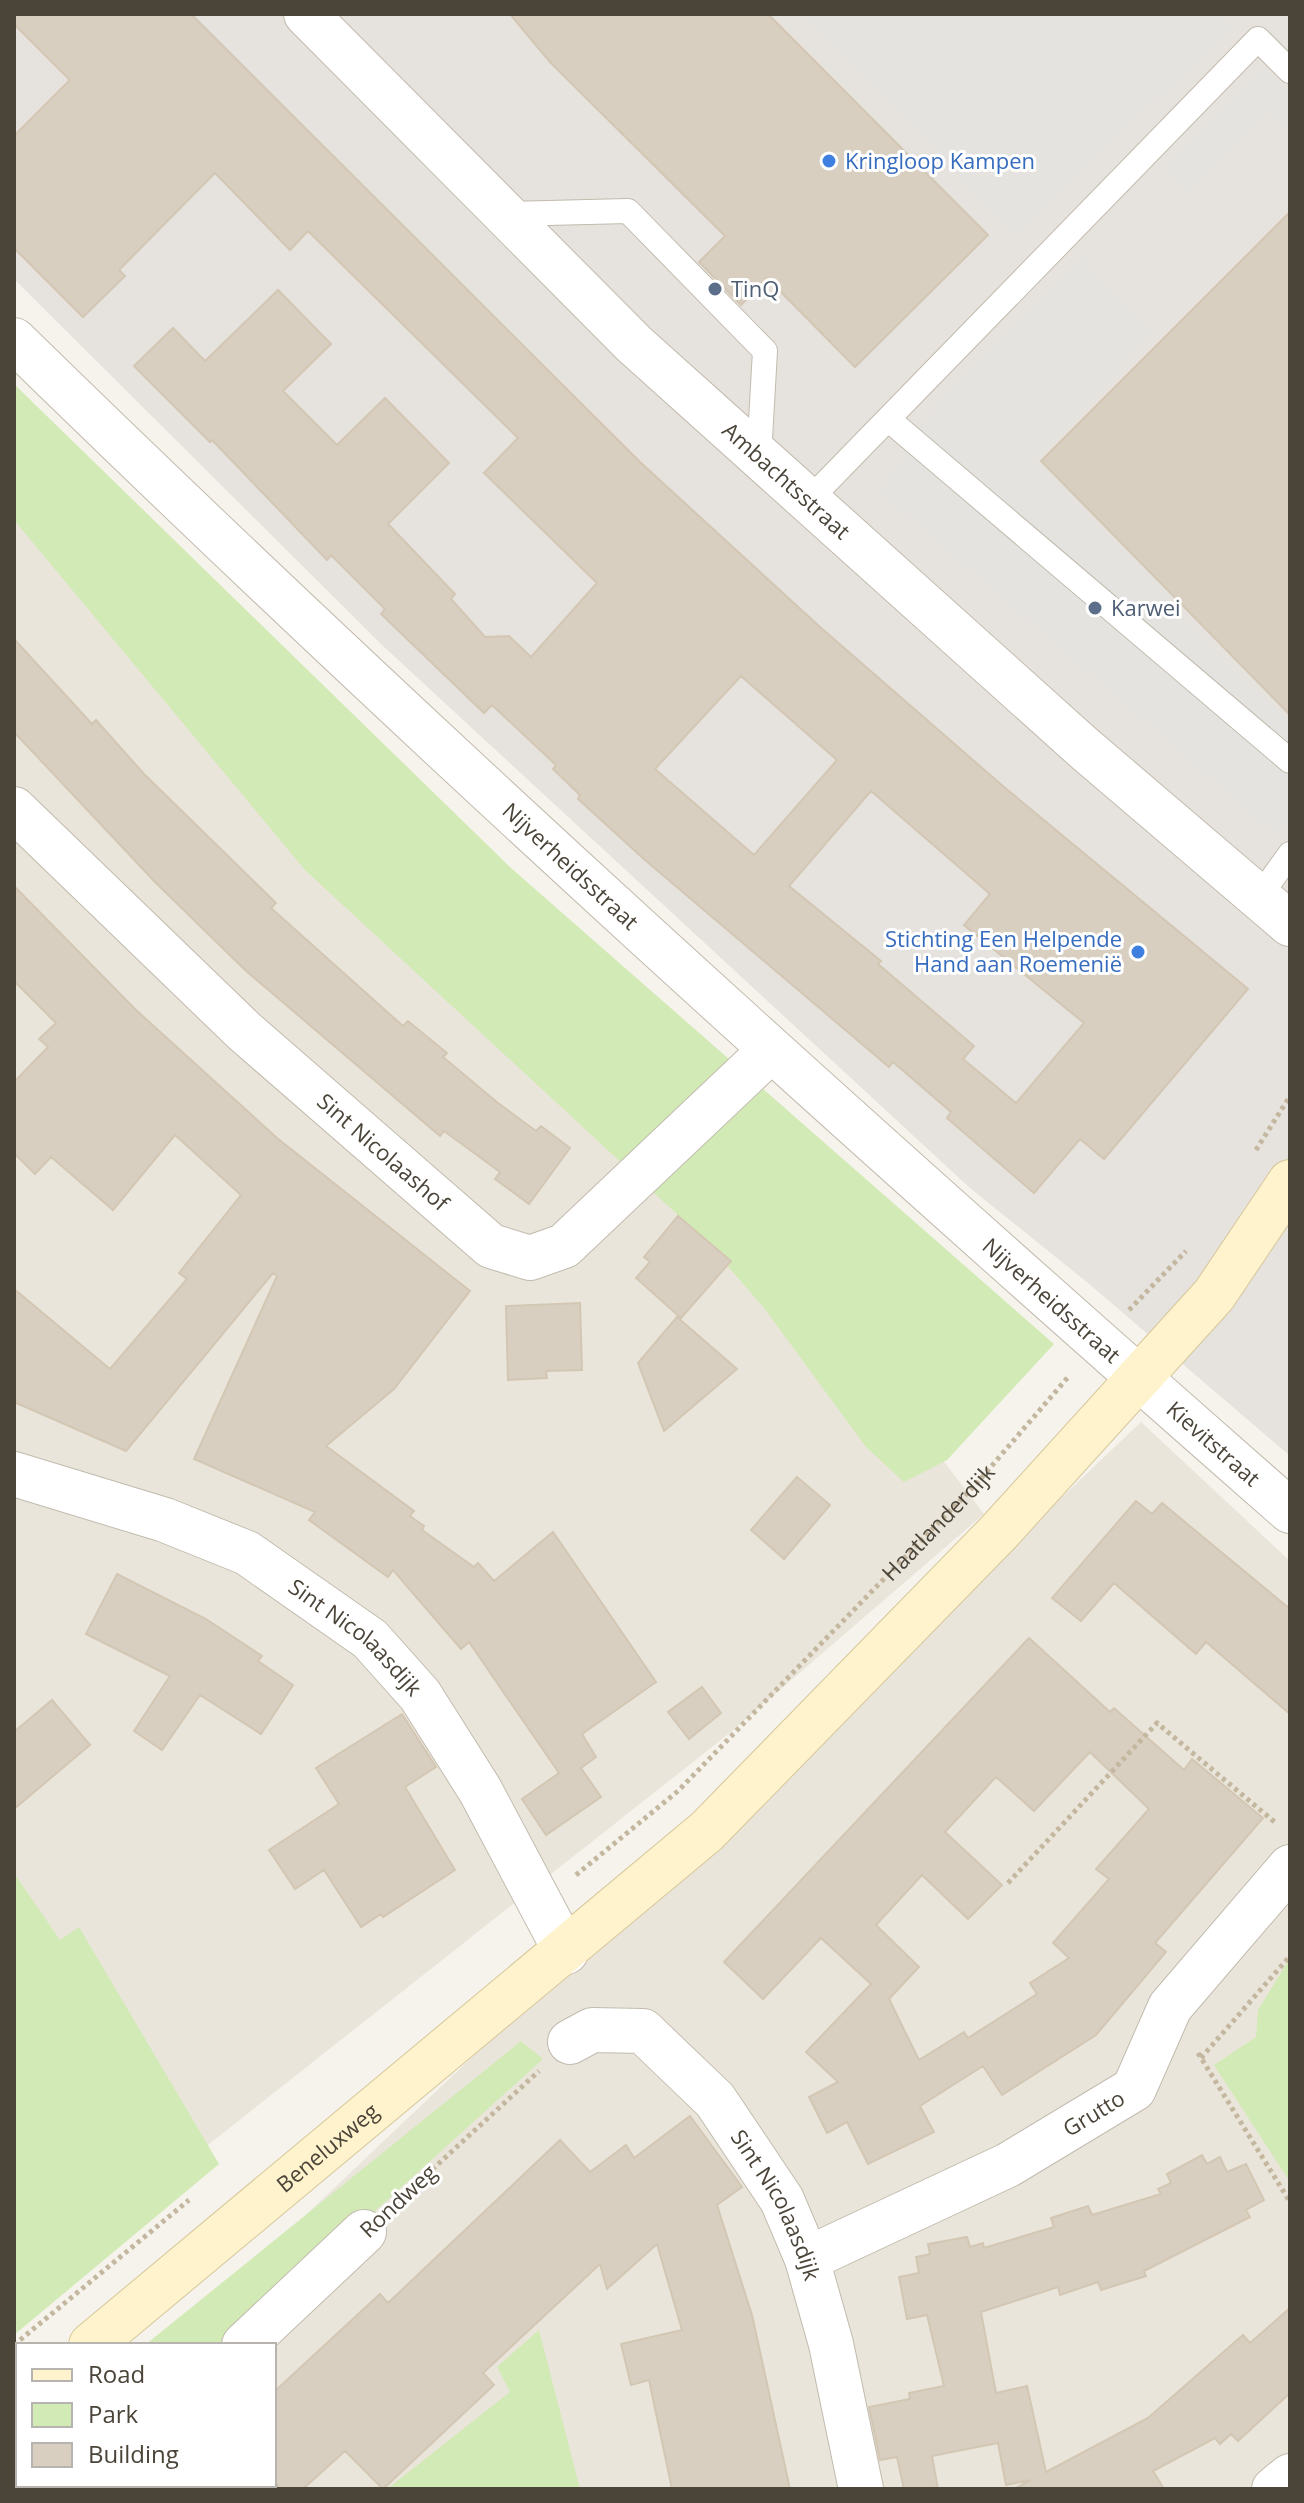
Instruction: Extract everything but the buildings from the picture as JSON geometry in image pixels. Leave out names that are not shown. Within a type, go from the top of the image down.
[{"type":"street","name":"Ambachtsstraat","points":[[306,14],[634,344],[1085,749],[1274,911]]},
{"type":"street","name":"Nijverheidsstraat","points":[[14,340],[154,476],[771,1050],[1138,1378]]},
{"type":"street","name":"Sint Nicolaashof","points":[[14,809],[244,1031],[491,1246],[530,1258],[564,1246],[771,1050]]},
{"type":"street","points":[[566,1952],[707,1831],[837,1702],[998,1533],[1214,1295],[1290,1182]]},
{"type":"street","name":"Kievitstraat","points":[[1138,1378],[1290,1511]]},
{"type":"street","name":"Sint Nicolaasdijk","points":[[14,1474],[165,1520],[247,1553],[370,1639],[420,1695],[455,1749],[566,1952]]},
{"type":"street","name":"Grutto","points":[[807,2259],[1008,2165],[1134,2089],[1170,2007],[1290,1867]]},
{"type":"street","name":"Beneluxweg","points":[[93,2343],[566,1952]]},
{"type":"street","name":"Sint Nicolaasdijk","points":[[556,2055],[592,2030],[643,2031],[715,2100],[782,2200],[807,2259],[831,2344],[861,2489]]},
{"type":"street","name":"Rondweg","points":[[246,2343],[364,2232]]},
{"type":"street","points":[[1274,2489],[1290,2476]]},
{"type":"lane","points":[[809,500],[1258,39],[1290,71]]},
{"type":"lane","points":[[506,214],[628,211],[765,351],[759,456]]},
{"type":"lane","points":[[888,419],[1290,761]]},
{"type":"lane","points":[[1274,911],[1290,854]]},
{"type":"path","points":[[1249,1161],[1290,1096]]},
{"type":"path","name":"Haatlanderdijk","points":[[539,1906],[678,1791],[977,1483],[1099,1341],[1195,1239]]},
{"type":"path","points":[[1008,1883],[1157,1723],[1278,1825]]},
{"type":"path","points":[[1201,2058],[1290,1956]]},
{"type":"path","points":[[1170,2007],[1290,2202]]},
{"type":"path","name":"Rondweg","points":[[364,2232],[556,2055]]},
{"type":"shaded area","points":[[14,14],[1290,14],[1290,1456],[1088,1283],[970,1188],[382,645],[14,279]]},
{"type":"shaded area","points":[[803,14],[1217,14],[1232,30],[1075,175],[1017,236]]},
{"type":"shaded area","points":[[1263,68],[1290,95],[1290,138],[1265,113],[1185,192],[1162,168]]},
{"type":"shaded area","name":"Karwei","points":[[1081,256],[1151,335],[1033,462],[1290,724],[1290,815],[1275,834],[880,492],[941,398]]},
{"type":"shaded area","points":[[14,506],[909,1416],[984,1514],[731,1732],[14,2298]]},
{"type":"shaded area","points":[[1141,1422],[1290,1561],[1290,2489],[17,2489],[276,2487],[276,2343],[171,2343]]},
{"type":"green space","points":[[14,384],[511,868],[1054,1344],[947,1460],[904,1482],[866,1447],[764,1308],[707,1242],[305,870],[14,520]]},
{"type":"green space","points":[[14,1873],[60,1940],[79,1927],[219,2164],[14,2335]]},
{"type":"green space","points":[[1290,1958],[1290,2182],[1214,2065],[1256,2037],[1258,2010]]},
{"type":"green space","points":[[521,2041],[543,2059],[229,2343],[147,2343]]},
{"type":"green space","points":[[539,2330],[580,2489],[387,2489],[510,2392],[497,2367]]},
{"type":"green space","points":[[16,2450],[16,2487],[70,2487],[14,2489]]},
{"type":"place","name":"Kringloop Kampen","points":[[829,161]]},
{"type":"place","name":"TinQ","points":[[715,289]]},
{"type":"place","name":"Karwei","points":[[1095,608]]},
{"type":"place","name":"Stichting Een Helpende Hand aan Roemenië","points":[[1138,952]]}]
